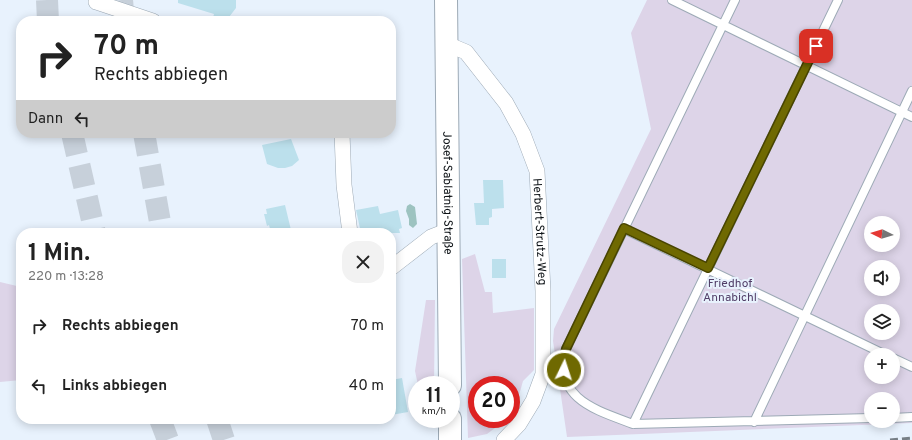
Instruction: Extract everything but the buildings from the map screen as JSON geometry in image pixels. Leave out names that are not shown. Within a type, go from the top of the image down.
[{"type":"main road","name":"Josef-Sablatnig-Straße","points":[[446,0],[450,376]]},
{"type":"main road","points":[[450,428],[450,440]]},
{"type":"street","points":[[96,1],[139,16]]},
{"type":"street","name":"Herbert-Strutz-Weg","points":[[447,44],[466,52],[506,104],[523,134],[537,171],[543,291],[543,374],[533,401],[519,424],[504,440]]},
{"type":"street","points":[[342,138],[344,185],[349,228]]},
{"type":"street","points":[[396,264],[431,237],[449,230]]},
{"type":"lane","points":[[672,0],[912,117]]},
{"type":"lane","points":[[735,0],[566,349],[563,361],[566,378],[570,390],[578,400],[597,410],[633,424],[864,418]]},
{"type":"lane","points":[[633,424],[838,0]]},
{"type":"lane","points":[[754,422],[912,90]]},
{"type":"lane","points":[[624,228],[872,348]]},
{"type":"lane","points":[[900,361],[912,367]]},
{"type":"lane","points":[[900,418],[912,417]]},
{"type":"green space","name":"Friedhof Annabichl","points":[[647,0],[912,0],[912,423],[900,423],[900,392],[864,392],[864,425],[567,437],[553,341],[554,329],[651,129],[631,33]]},
{"type":"green space","points":[[475,254],[485,292],[492,292],[493,313],[534,308],[534,370],[523,381],[520,392],[520,376],[468,376],[468,428],[495,428],[487,434],[468,438],[462,259]]},
{"type":"green space","points":[[0,282],[16,286],[16,380],[0,382]]},
{"type":"green space","points":[[426,300],[435,300],[434,376],[416,376],[415,371]]},
{"type":"shaded area","points":[[410,204],[415,207],[417,224],[413,228],[409,225],[409,219],[406,211],[407,206]]},
{"type":"tunnel","points":[[47,0],[48,16]]},
{"type":"tunnel","points":[[122,0],[124,16]]},
{"type":"tunnel","points":[[73,138],[94,228]]},
{"type":"tunnel","points":[[145,138],[161,228]]},
{"type":"tunnel","points":[[162,424],[168,440]]},
{"type":"tunnel","points":[[219,424],[224,440]]},
{"type":"railway","points":[[890,440],[912,438]]},
{"type":"route","points":[[564,370],[563,361],[566,349],[624,228],[708,268],[816,46]]}]
